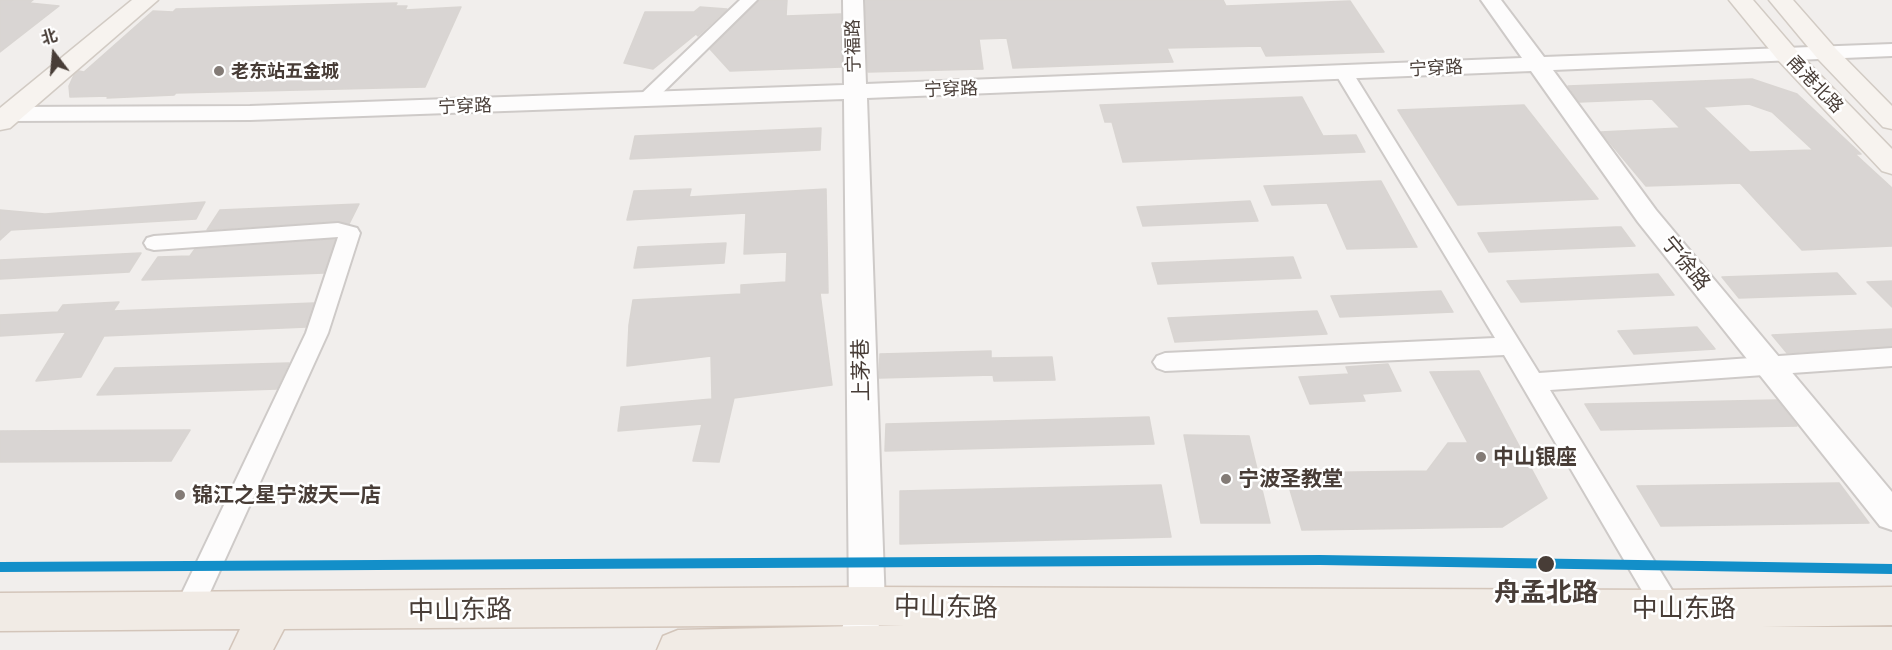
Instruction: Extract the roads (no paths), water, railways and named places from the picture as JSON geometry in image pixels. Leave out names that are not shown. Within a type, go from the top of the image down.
[{"type":"main road","points":[[3,112],[120,0]]},
{"type":"main road","points":[[3,112],[146,0]]},
{"type":"main road","name":"甬港北路","points":[[1741,0],[1787,55],[1892,165]]},
{"type":"main road","name":"甬港北路","points":[[1781,0],[1827,54],[1892,121]]},
{"type":"main road","name":"中山东路","points":[[0,612],[271,612],[867,606],[1668,609],[1892,606]]},
{"type":"main road","points":[[251,650],[271,612]]},
{"type":"main road","name":"中山东路","points":[[678,650],[855,645],[1892,647]]},
{"type":"street","points":[[645,100],[749,0]]},
{"type":"street","name":"宁福路","points":[[853,0],[854,93]]},
{"type":"street","name":"宁徐路","points":[[1491,0],[1647,216],[1892,516]]},
{"type":"street","name":"宁穿路","points":[[3,112],[250,113],[854,93],[1892,50]]},
{"type":"street","points":[[1344,73],[1533,382],[1668,609]]},
{"type":"street","name":"上茅巷","points":[[854,93],[867,606],[855,645]]},
{"type":"street","points":[[154,243],[338,230],[350,233],[317,333],[188,612]]},
{"type":"street","points":[[1166,362],[1511,346]]},
{"type":"street","points":[[1533,382],[1892,357]]},
{"type":"place","name":"老东站五金城","points":[[219,71]]},
{"type":"place","name":"中山银座","points":[[1481,457]]},
{"type":"place","name":"宁波圣教堂","points":[[1226,479]]},
{"type":"place","name":"锦江之星宁波天一店","points":[[180,495]]},
{"type":"place","name":"舟孟北路","points":[[1546,564]]}]
